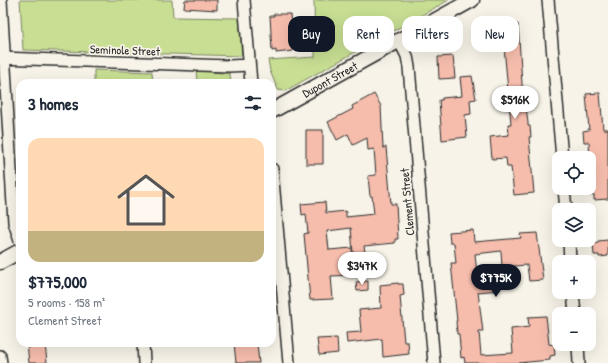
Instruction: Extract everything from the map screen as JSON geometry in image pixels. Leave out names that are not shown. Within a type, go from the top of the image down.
[{"type":"street","points":[[1,0],[2,58],[14,222],[16,228]]},
{"type":"street","points":[[244,0],[252,79]]},
{"type":"street","name":"Dupont Street","points":[[276,109],[472,0]]},
{"type":"street","points":[[548,0],[561,151]]},
{"type":"street","name":"Clement Street","points":[[399,40],[409,67],[434,363]]},
{"type":"street","name":"Seminole Street","points":[[2,58],[229,66],[250,65]]},
{"type":"street","points":[[276,215],[289,363]]},
{"type":"street","points":[[0,262],[16,253]]},
{"type":"street","points":[[143,347],[144,363]]},
{"type":"street","points":[[578,351],[579,363]]},
{"type":"street","points":[[0,356],[1,363]]},
{"type":"green space","points":[[20,0],[172,0],[173,17],[239,18],[242,56],[23,50]]},
{"type":"green space","points":[[314,0],[449,0],[420,16],[402,16],[402,26],[394,31],[394,16],[343,16],[343,52],[355,52],[285,91],[278,90],[276,79],[273,79],[270,71],[268,60],[315,57],[315,52],[335,52],[335,16],[314,16]]},
{"type":"green space","points":[[94,70],[152,72],[153,79],[94,79]]},
{"type":"green space","points":[[196,70],[230,74],[231,79],[197,79]]},
{"type":"building","points":[[185,0],[217,0],[217,10],[184,8]]},
{"type":"building","points":[[274,14],[290,14],[290,16],[288,16],[288,52],[276,53],[276,50],[272,51],[270,16],[274,16]]},
{"type":"building","points":[[519,39],[523,98],[525,98],[528,126],[530,126],[531,137],[529,137],[534,193],[514,195],[511,167],[507,167],[506,158],[492,159],[490,137],[509,135],[508,124],[511,124],[504,52],[519,52]]},
{"type":"building","points":[[453,56],[455,78],[439,79],[438,57]]},
{"type":"building","points":[[472,76],[476,99],[470,100],[471,114],[465,115],[467,137],[442,140],[439,100],[442,100],[442,98],[462,96],[460,77]]},
{"type":"building","points":[[600,93],[603,129],[608,129],[608,199],[594,200],[594,195],[596,195],[596,151],[589,151],[589,142],[584,142],[583,131],[589,130],[586,94]]},
{"type":"building","points":[[374,94],[381,106],[383,148],[386,147],[391,204],[396,204],[398,239],[395,239],[395,243],[364,246],[365,252],[353,253],[351,228],[327,231],[329,250],[352,248],[354,275],[331,276],[333,299],[310,300],[304,234],[308,233],[306,214],[302,215],[301,204],[325,202],[326,213],[346,211],[346,217],[374,214],[368,176],[376,175],[374,149],[368,150],[367,138],[353,145],[348,134],[337,140],[328,122],[353,109],[352,106]]},
{"type":"building","points":[[306,130],[323,130],[323,164],[306,164]]},
{"type":"building","points":[[473,230],[474,242],[521,238],[520,234],[537,233],[543,280],[529,281],[527,265],[502,267],[501,251],[475,254],[477,274],[498,272],[500,290],[478,292],[483,332],[479,332],[481,355],[513,353],[511,329],[529,327],[528,317],[546,316],[549,344],[552,345],[552,351],[555,351],[555,355],[550,356],[550,360],[518,363],[465,363],[464,357],[461,358],[459,334],[457,334],[451,263],[456,263],[454,243],[450,243],[449,232]]},
{"type":"building","points":[[608,240],[608,256],[599,257],[599,255],[594,255],[593,247],[596,247],[598,241]]},
{"type":"building","points":[[368,281],[368,290],[357,291],[356,282]]},
{"type":"building","points":[[398,283],[403,284],[404,295],[400,296],[404,342],[408,342],[409,354],[383,357],[382,339],[347,343],[346,333],[361,332],[359,310],[381,308],[380,285]]},
{"type":"building","points":[[337,338],[338,353],[319,355],[317,339]]},
{"type":"building","points":[[27,347],[45,347],[47,363],[29,363]]},
{"type":"building","points":[[234,347],[257,347],[259,363],[236,363]]}]
